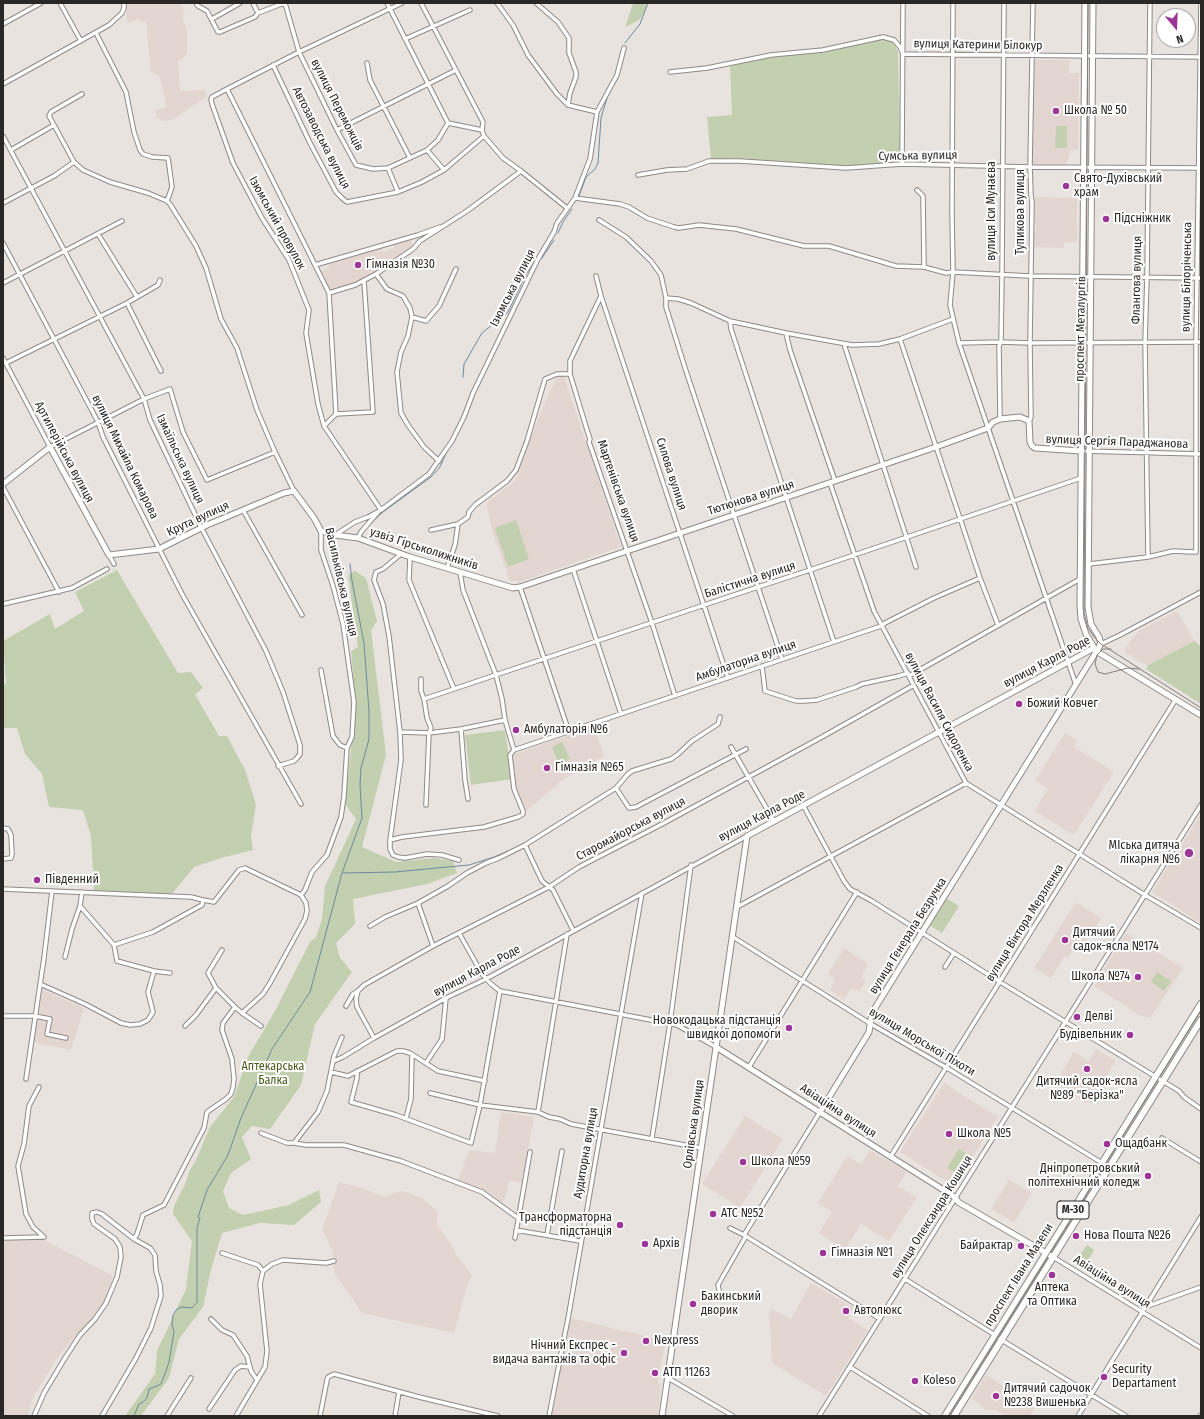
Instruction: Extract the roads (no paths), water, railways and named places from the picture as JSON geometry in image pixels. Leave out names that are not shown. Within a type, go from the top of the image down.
[{"type":"highway","name":"проспект Івана Мазепи","points":[[945,1416],[1201,1004]]},
{"type":"highway","name":"проспект Івана Мазепи","points":[[954,1416],[1201,1020]]},
{"type":"street","points":[[3,24],[40,3]]},
{"type":"street","points":[[60,3],[81,41]]},
{"type":"street","points":[[3,84],[109,26],[122,13],[124,3]]},
{"type":"street","points":[[196,3],[198,6],[208,11],[218,32],[285,3]]},
{"type":"street","points":[[212,19],[240,3]]},
{"type":"street","points":[[253,3],[258,14]]},
{"type":"street","name":"вулиця Переможців","points":[[285,3],[299,52],[337,130],[356,165],[373,169],[388,168],[410,158],[427,150],[438,140],[448,123]]},
{"type":"street","points":[[387,3],[448,123],[482,130]]},
{"type":"street","points":[[336,414],[329,293],[227,88],[402,3]]},
{"type":"street","points":[[421,3],[483,122],[482,130],[484,136],[503,158],[567,208]]},
{"type":"street","points":[[496,3],[513,25],[528,55],[556,94],[568,105],[597,112]]},
{"type":"street","points":[[536,3],[558,22],[569,38],[569,53],[576,72],[576,77],[570,93],[568,105]]},
{"type":"street","points":[[902,164],[903,3]]},
{"type":"street","points":[[954,3],[952,165],[953,272],[950,305],[959,343],[1076,685]]},
{"type":"street","name":"вулиця Іси Мунаєва","points":[[1000,419],[999,346],[1001,342],[1002,275],[1004,3]]},
{"type":"street","name":"Тупикова вулиця","points":[[1029,421],[1031,417],[1030,276],[1032,203],[1030,167],[1033,3]]},
{"type":"street","name":"проспект Металургів","points":[[1085,3],[1080,606],[1081,619],[1086,634],[1095,650]]},
{"type":"street","name":"проспект Металургів","points":[[1093,3],[1088,607],[1091,624],[1099,637],[1101,644]]},
{"type":"street","name":"Флангова вулиця","points":[[1148,557],[1145,342],[1148,277],[1150,3]]},
{"type":"street","name":"вулиця Білоріченська","points":[[1148,557],[1173,551],[1196,552],[1199,454],[1196,342],[1200,278],[1200,3]]},
{"type":"street","points":[[405,39],[470,10]]},
{"type":"street","points":[[82,94],[51,112],[49,116],[74,162],[83,170],[96,177],[138,189],[167,201],[172,187],[168,158],[152,157],[143,154],[140,150],[134,132],[126,92],[96,33]]},
{"type":"street","name":"вулиця Катерини Білокур","points":[[670,72],[707,68],[771,55],[823,50],[883,37],[894,40],[900,47],[903,54],[1201,57]]},
{"type":"street","name":"Ізюмська вулиця","points":[[335,535],[355,522],[380,511],[429,474],[452,441],[464,417],[473,393],[538,259],[557,224],[575,198],[590,159],[597,112],[617,75],[624,48]]},
{"type":"street","points":[[367,63],[370,80],[410,158]]},
{"type":"street","name":"Автозаводська вулиця","points":[[273,65],[310,143],[336,192],[347,202],[398,192],[422,182],[444,170],[484,136]]},
{"type":"street","points":[[337,130],[456,70]]},
{"type":"street","name":"Ізюмський провулок","points":[[227,88],[212,97],[212,104],[233,163],[262,218],[289,260],[309,310],[306,333],[318,404],[324,426],[380,511]]},
{"type":"street","points":[[11,150],[54,125]]},
{"type":"street","name":"Ізмаїльська вулиця","points":[[3,136],[144,399],[150,420],[201,528],[266,651],[283,692],[300,745],[300,754],[294,761],[278,766]]},
{"type":"street","points":[[427,150],[444,170]]},
{"type":"street","name":"Сумська вулиця","points":[[638,175],[667,170],[687,170],[709,161],[740,161],[846,168],[902,164],[1030,167],[1200,168]]},
{"type":"street","points":[[3,204],[54,176],[74,162]]},
{"type":"street","points":[[388,168],[398,192]]},
{"type":"street","points":[[329,293],[364,281],[376,274],[413,249],[420,241],[467,211],[521,171]]},
{"type":"street","points":[[917,190],[923,196],[924,267]]},
{"type":"street","points":[[575,198],[620,204],[629,207],[647,218],[674,227],[679,228],[699,225],[736,229],[804,246],[829,246],[896,266],[924,267],[946,273],[953,272],[1030,276],[1200,278]]},
{"type":"street","name":"Васильківська вулиця","points":[[167,201],[196,246],[206,268],[221,319],[237,348],[257,410],[275,452],[294,491],[314,518],[321,531],[321,550],[333,586],[343,624],[354,702],[352,736],[347,748],[341,817],[327,855],[312,872],[301,895]]},
{"type":"street","points":[[599,220],[626,237],[651,261],[659,272],[666,298],[666,306],[686,372],[782,659]]},
{"type":"street","points":[[3,283],[122,221]]},
{"type":"street","points":[[315,265],[418,235],[447,224]]},
{"type":"street","points":[[98,234],[137,297]]},
{"type":"street","name":"вулиця Михайла Комарова","points":[[3,244],[98,422],[103,437],[182,594],[278,766],[301,804]]},
{"type":"street","points":[[412,318],[426,321],[439,306],[456,269]]},
{"type":"street","points":[[376,274],[387,289],[403,296],[406,300],[412,318],[408,336],[401,352],[397,372],[401,413],[424,447],[439,461]]},
{"type":"street","name":"Силова вулиця","points":[[596,276],[601,296],[728,678]]},
{"type":"street","points":[[6,363],[127,303],[158,285],[160,280]]},
{"type":"street","points":[[324,426],[336,414],[373,412],[364,281]]},
{"type":"street","name":"Мартенівська вулиця","points":[[601,296],[570,361],[570,374],[590,439],[589,442],[652,623],[675,696]]},
{"type":"street","points":[[666,298],[678,299],[691,303],[730,320],[786,333],[852,345],[900,340],[953,319]]},
{"type":"street","points":[[127,303],[161,371]]},
{"type":"street","points":[[730,320],[731,329],[834,642]]},
{"type":"street","name":"вулиця Василя Сидоренка","points":[[786,333],[790,350],[868,597],[881,626],[914,684],[966,783],[1144,895],[1201,928]]},
{"type":"street","points":[[900,340],[980,578],[998,625]]},
{"type":"street","points":[[959,343],[1201,342]]},
{"type":"street","points":[[844,344],[916,566]]},
{"type":"street","name":"Артилерійська вулиця","points":[[3,358],[109,555]]},
{"type":"street","points":[[431,530],[458,524],[468,517],[469,512],[475,505],[507,481],[516,470],[527,441],[545,379],[557,374],[570,374]]},
{"type":"street","points":[[59,592],[3,486],[50,447],[144,399],[170,389],[183,432],[207,480],[275,452]]},
{"type":"street","points":[[988,428],[993,422],[1000,419],[1020,417],[1029,421]]},
{"type":"street","name":"вулиця Сергія Параджанова","points":[[1029,421],[1030,442],[1035,448],[1081,451],[1199,454]]},
{"type":"street","name":"Тютюнова вулиця","points":[[520,587],[680,532],[786,498],[988,428]]},
{"type":"street","name":"Балістична вулиця","points":[[424,699],[854,556],[1013,500],[1081,478]]},
{"type":"street","name":"Крута вулиця","points":[[109,555],[159,549],[201,528],[284,493],[294,491]]},
{"type":"street","points":[[243,510],[302,615]]},
{"type":"street","name":"Ізюмська вулиця","points":[[358,538],[361,532],[380,511]]},
{"type":"street","points":[[446,568],[455,545],[458,524]]},
{"type":"street","name":"узвіз Гірськолижників","points":[[321,531],[335,535],[358,538],[401,554],[446,568],[513,588],[520,587]]},
{"type":"street","points":[[401,554],[383,569],[376,572],[374,580],[383,604],[389,636],[400,732],[401,760],[390,840],[390,852],[398,857],[434,855],[446,856],[459,860]]},
{"type":"street","points":[[109,555],[114,564]]},
{"type":"street","points":[[410,557],[409,580],[454,689]]},
{"type":"street","points":[[1088,564],[1148,557]]},
{"type":"street","points":[[3,604],[72,588],[107,569]]},
{"type":"street","points":[[573,569],[621,714]]},
{"type":"street","points":[[390,840],[402,837],[484,827],[518,817],[523,814],[514,789],[510,755],[514,750],[505,720],[496,675],[463,590],[460,572]]},
{"type":"street","name":"Амбулаторна вулиця","points":[[514,750],[881,626],[884,623],[934,598],[980,578]]},
{"type":"street","points":[[762,666],[765,691],[796,701],[817,700],[862,684],[908,674],[1080,579]]},
{"type":"street","points":[[520,587],[569,732]]},
{"type":"street","name":"вулиця Карла Роде","points":[[1101,644],[1201,592]]},
{"type":"street","points":[[1101,644],[1095,650],[1201,715]]},
{"type":"street","name":"вулиця Карла Роде","points":[[334,1061],[446,998],[486,979],[803,805],[1069,662],[1095,650]]},
{"type":"street","name":"вулиця Генерала Безручка","points":[[719,1290],[718,1285],[745,1236],[869,1032],[872,1013],[1002,806],[1076,685],[1095,650]]},
{"type":"street","points":[[321,670],[333,736],[340,745],[347,748]]},
{"type":"street","points":[[420,679],[427,718],[431,728],[429,733],[426,805]]},
{"type":"street","name":"Старомайорська вулиця","points":[[346,1006],[353,994],[364,985],[432,946],[549,887],[579,867],[664,823],[822,737],[914,684]]},
{"type":"street","name":"вулиця Віктора Мерзленка","points":[[891,1156],[1176,699]]},
{"type":"street","points":[[370,926],[385,917],[418,903],[486,863],[525,845],[616,788],[632,771],[670,759],[677,755],[692,741],[718,724],[720,717]]},
{"type":"street","points":[[400,732],[429,733],[461,729],[505,720]]},
{"type":"street","points":[[461,729],[468,799]]},
{"type":"street","points":[[731,747],[774,821]]},
{"type":"street","points":[[616,788],[629,808],[632,808],[677,786],[746,748]]},
{"type":"street","points":[[737,907],[966,783]]},
{"type":"street","points":[[803,805],[848,887],[1065,1021],[1154,1078],[1179,1092],[1184,1098],[1201,1109]]},
{"type":"street","name":"вулиця Олександра Кошиця","points":[[819,1416],[904,1278],[1013,1108],[1065,1021],[1201,805]]},
{"type":"street","points":[[3,828],[8,829],[10,833],[12,854],[11,858],[3,859]]},
{"type":"street","name":"Орлівська вулиця","points":[[662,1416],[747,836]]},
{"type":"street","points":[[525,845],[542,881],[553,890],[573,930]]},
{"type":"street","points":[[652,1138],[670,1024],[692,865]]},
{"type":"street","points":[[3,890],[192,897],[214,902],[238,870],[245,868],[301,895],[306,903],[307,911],[305,919],[263,994],[242,1013]]},
{"type":"street","points":[[26,1078],[52,891]]},
{"type":"street","points":[[65,957],[80,906],[82,892]]},
{"type":"street","points":[[749,1067],[857,892]]},
{"type":"street","name":"Аудиторна вулиця","points":[[549,1416],[569,1313],[580,1241],[642,893]]},
{"type":"street","points":[[114,945],[154,932],[202,905],[203,900]]},
{"type":"street","points":[[418,903],[432,946]]},
{"type":"street","points":[[80,906],[114,945],[117,961],[154,971],[170,973]]},
{"type":"street","name":"Авіаційна вулиця","points":[[459,933],[486,979],[500,991],[677,1025],[749,1067],[891,1156],[956,1198],[958,1202],[964,1206],[1046,1253],[1201,1348]]},
{"type":"street","points":[[538,1112],[567,934]]},
{"type":"street","name":"вулиця Морської Піхоти","points":[[733,937],[871,1024],[947,1068],[1102,1163]]},
{"type":"street","points":[[222,950],[208,973],[216,988],[235,1007],[261,1026]]},
{"type":"street","points":[[945,967],[954,953]]},
{"type":"street","points":[[40,984],[85,1004],[121,1023],[130,1025],[140,1024],[148,1020],[153,1012],[148,992],[154,971]]},
{"type":"street","points":[[185,1026],[216,988]]},
{"type":"street","points":[[358,991],[356,999],[357,1007],[374,1038]]},
{"type":"street","points":[[357,1071],[357,1078],[351,1102],[406,1118],[471,1143],[485,1081],[500,991]]},
{"type":"street","points":[[426,1063],[442,1039],[446,998]]},
{"type":"street","points":[[134,1239],[143,1215],[164,1205],[204,1128],[207,1112],[226,1100],[231,1094],[234,1078],[232,1059],[222,1030],[223,1023],[235,1007]]},
{"type":"street","points":[[3,1016],[35,1016],[50,1019],[47,1034],[66,1038]]},
{"type":"street","points":[[294,1143],[318,1112],[327,1091],[334,1056],[342,1037]]},
{"type":"street","points":[[331,1072],[348,1076],[397,1051],[403,1051],[438,1071],[485,1081]]},
{"type":"street","points":[[406,1118],[411,1099],[412,1055]]},
{"type":"street","points":[[3,1238],[44,1237],[33,1227],[26,1214],[18,1166],[24,1144],[30,1106],[39,1087]]},
{"type":"street","points":[[430,1094],[480,1105],[538,1112],[571,1124],[600,1128],[701,1148]]},
{"type":"street","points":[[261,1133],[287,1143],[306,1145],[344,1145],[401,1161],[482,1192],[518,1218]]},
{"type":"street","points":[[1162,1138],[1201,1162]]},
{"type":"street","points":[[547,1235],[562,1151]]},
{"type":"street","points":[[515,1238],[530,1152]]},
{"type":"street","points":[[34,1416],[48,1387],[65,1358],[106,1303],[117,1277],[121,1257],[120,1247],[115,1239],[94,1224],[92,1213],[97,1212],[102,1214],[134,1239],[150,1248],[155,1255],[161,1296],[152,1328],[102,1416]]},
{"type":"street","points":[[1078,1416],[1201,1217]]},
{"type":"street","points":[[730,1228],[880,1319]]},
{"type":"street","points":[[516,1230],[580,1241]]},
{"type":"street","points":[[222,1253],[258,1265],[263,1271]]},
{"type":"street","points":[[236,1416],[265,1367],[267,1351],[260,1284],[263,1271],[272,1264],[283,1260],[326,1263],[334,1261]]},
{"type":"street","points":[[904,1278],[1126,1416]]},
{"type":"street","points":[[1145,1307],[1201,1287]]},
{"type":"street","points":[[211,1319],[222,1330],[233,1334],[247,1356],[251,1371],[257,1380]]},
{"type":"street","points":[[210,1409],[235,1370],[241,1366],[250,1367]]},
{"type":"street","points":[[850,1367],[928,1416]]},
{"type":"street","points":[[320,1416],[327,1380],[328,1377],[334,1374],[399,1392],[498,1416]]},
{"type":"street","points":[[167,1416],[191,1378]]},
{"type":"street","points":[[668,1378],[734,1416]]},
{"type":"street","points":[[395,1416],[399,1392]]},
{"type":"street","points":[[471,1416],[472,1410]]},
{"type":"waterway","points":[[625,43],[640,24],[648,3]]},
{"type":"waterway","points":[[579,196],[586,177],[595,169],[598,163],[601,118],[608,95]]},
{"type":"waterway","points":[[558,233],[563,222],[572,209]]},
{"type":"waterway","points":[[542,258],[554,240]]},
{"type":"waterway","points":[[463,377],[464,364],[482,333],[508,312],[526,274],[534,263]]},
{"type":"waterway","points":[[370,524],[383,512],[431,477],[440,467],[448,449]]},
{"type":"waterway","points":[[134,1416],[139,1404],[147,1398],[149,1389],[161,1384],[169,1362],[174,1332],[172,1324],[173,1315],[177,1309],[182,1307],[192,1308],[197,1302],[197,1228],[200,1218],[198,1217],[207,1190],[228,1155],[241,1118],[272,1049],[310,992],[342,873],[362,818],[360,785],[361,768],[369,739],[369,711],[364,643],[350,564]]},
{"type":"waterway","points":[[343,873],[395,872],[469,865],[508,851]]},
{"type":"tram line","points":[[1088,3],[1084,613],[1088,628],[1101,644],[1201,708]]},
{"type":"tram line","points":[[1111,649],[1103,649],[1097,655],[1095,664],[1098,672],[1105,674],[1128,668],[1139,669]]},
{"type":"tram line","points":[[948,1416],[1201,1010]]},
{"type":"place","name":"Школа № 50","points":[[1056,111]]},
{"type":"place","name":"Свято-Духівський храм","points":[[1066,186]]},
{"type":"place","name":"Підсніжник","points":[[1106,219]]},
{"type":"place","name":"Гімназія №30","points":[[358,265]]},
{"type":"place","name":"Божий Ковчег","points":[[1019,704]]},
{"type":"place","name":"Амбулаторія №6","points":[[516,730]]},
{"type":"place","name":"Гімназія №65","points":[[547,768]]},
{"type":"place","name":"МІська дитяча лікарня №6","points":[[1189,853]]},
{"type":"place","name":"Південний","points":[[37,880]]},
{"type":"place","name":"Дитячий садок-ясла №174","points":[[1065,940]]},
{"type":"place","name":"Школа №74","points":[[1138,977]]},
{"type":"place","name":"Делві","points":[[1077,1017]]},
{"type":"place","name":"Новокодацька підстанція швидкої допомоги","points":[[789,1028]]},
{"type":"place","name":"Будівельник","points":[[1130,1035]]},
{"type":"place","name":"Дитячий садок-ясла №89 \"Берізка\"","points":[[1087,1069]]},
{"type":"place","name":"Школа №5","points":[[949,1134]]},
{"type":"place","name":"Ощадбанк","points":[[1107,1144]]},
{"type":"place","name":"Школа №59","points":[[743,1162]]},
{"type":"place","name":"Дніпропетровський політехнічний коледж","points":[[1148,1176]]},
{"type":"place","name":"АТС №52","points":[[713,1214]]},
{"type":"place","name":"Трансформаторна підстанція","points":[[620,1225]]},
{"type":"place","name":"Нова Пошта №26","points":[[1076,1236]]},
{"type":"place","name":"Архів","points":[[645,1244]]},
{"type":"place","name":"Байрактар","points":[[1021,1246]]},
{"type":"place","name":"Гімназія №1","points":[[823,1253]]},
{"type":"place","name":"Аптека та Оптика","points":[[1052,1275]]},
{"type":"place","name":"Бакинський дворик","points":[[693,1304]]},
{"type":"place","name":"Автолюкс","points":[[846,1311]]},
{"type":"place","name":"Nexpress","points":[[646,1341]]},
{"type":"place","name":"Нічний Експрес - видача вантажів та офіс","points":[[624,1353]]},
{"type":"place","name":"АТП 11263","points":[[655,1373]]},
{"type":"place","name":"Security Departament","points":[[1104,1377]]},
{"type":"place","name":"Koleso","points":[[915,1381]]},
{"type":"place","name":"Дитячий садочок №238 Вишенька","points":[[996,1396]]},
{"type":"park label","name":"Аптекарська Балка","points":[[273,1074]]}]
